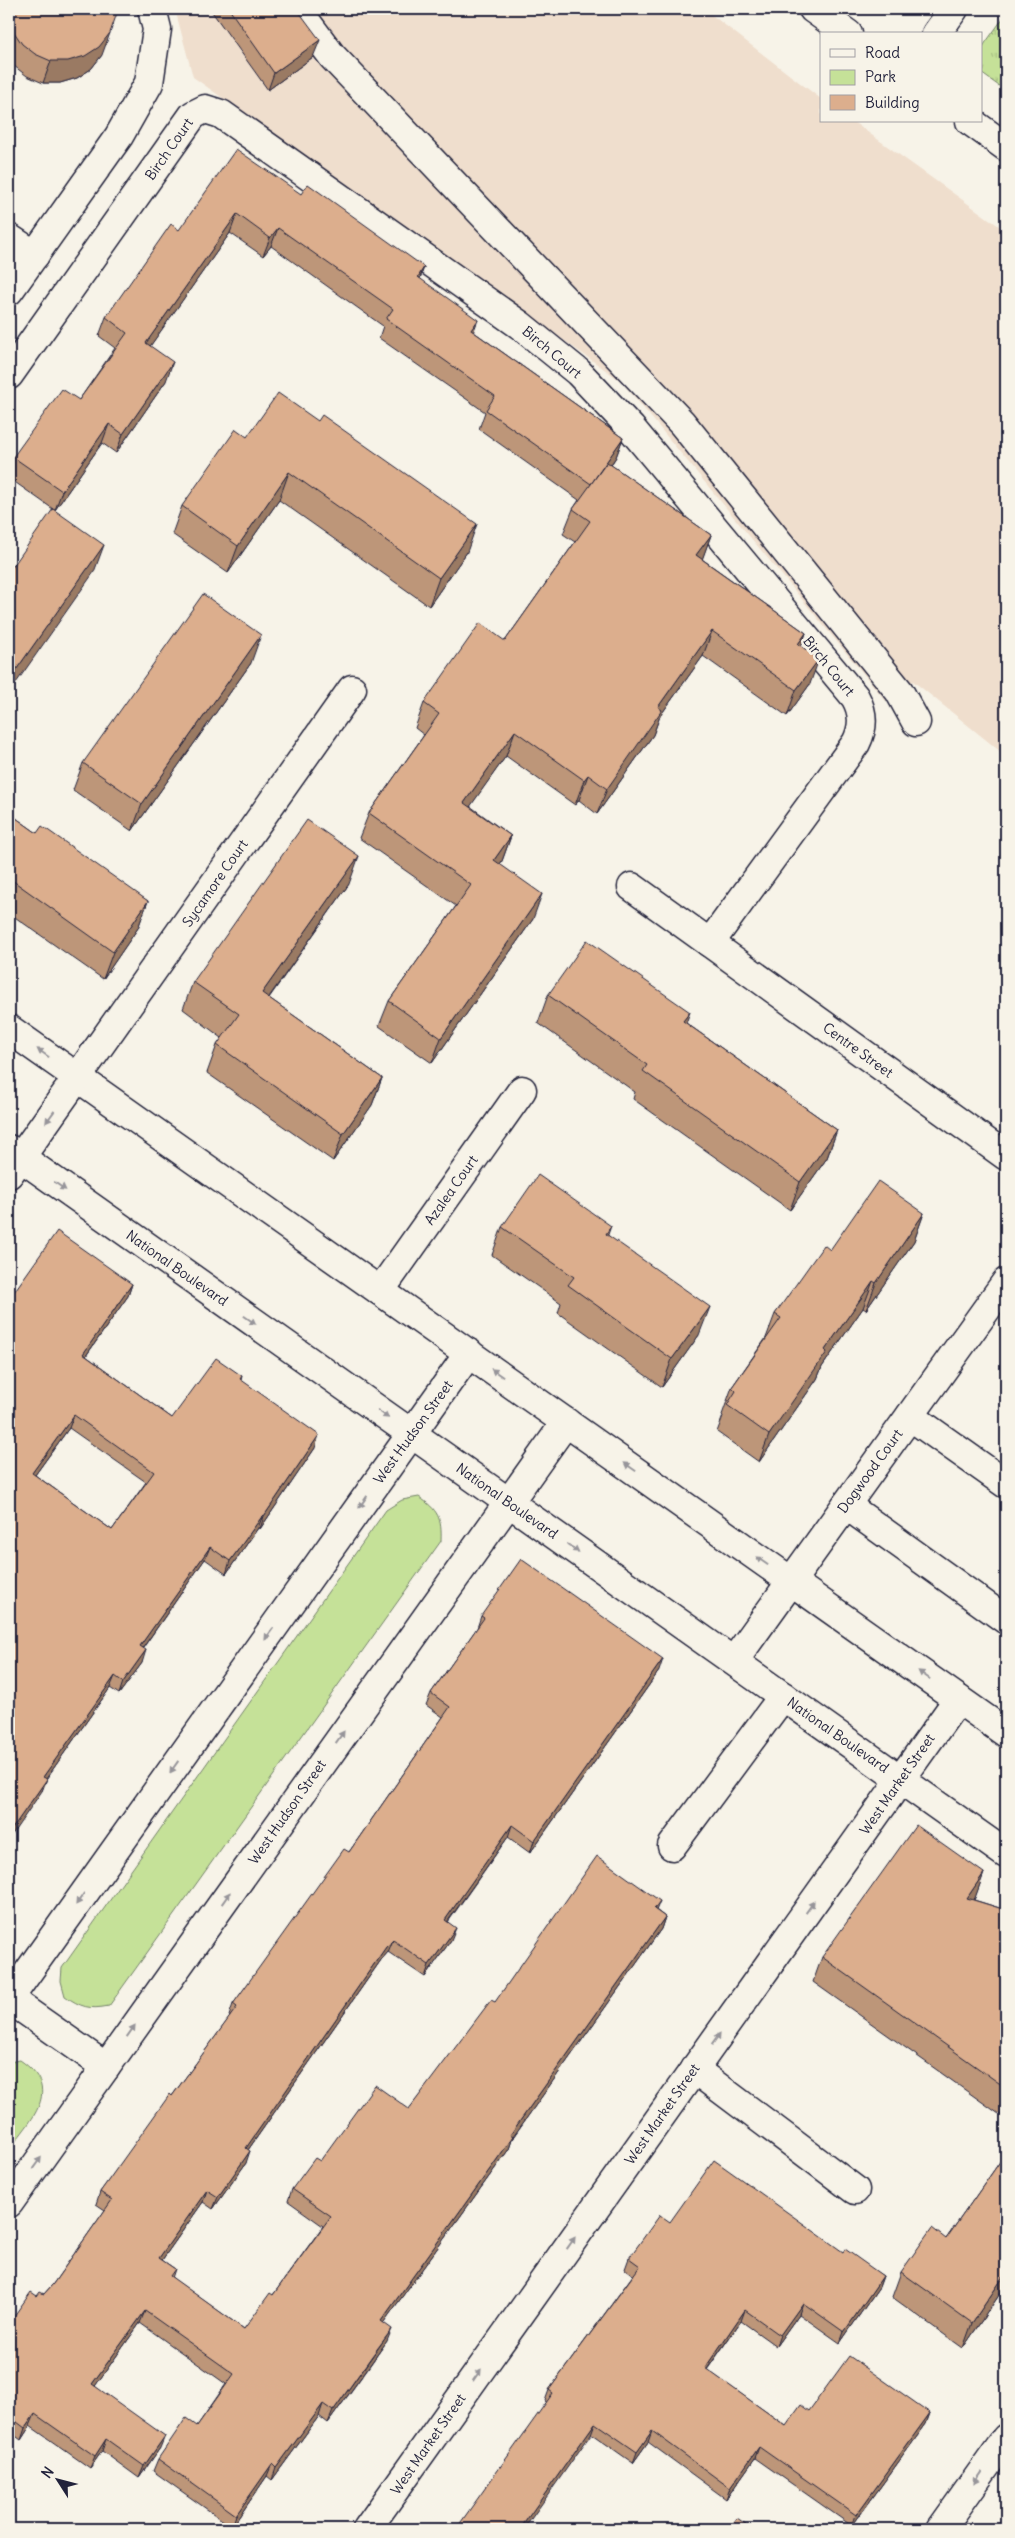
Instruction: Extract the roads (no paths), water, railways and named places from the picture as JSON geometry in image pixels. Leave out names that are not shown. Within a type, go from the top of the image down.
[{"type":"street","points":[[9,291],[119,136],[149,82],[157,29],[152,9]]},
{"type":"street","points":[[297,9],[339,63],[682,423],[899,691],[916,722]]},
{"type":"street","points":[[813,9],[845,32]]},
{"type":"street","points":[[937,32],[954,9]]},
{"type":"street","name":"Birch Court","points":[[9,375],[194,115],[205,109],[221,114],[520,325],[571,366],[631,428],[855,697],[862,713],[862,728],[856,743],[710,943]]},
{"type":"street","points":[[971,122],[1006,147]]},
{"type":"street","points":[[9,238],[35,255]]},
{"type":"street","name":"Sycamore Court","points":[[13,1160],[78,1077],[352,689]]},
{"type":"street","name":"Centre Street","points":[[632,887],[1006,1156]]},
{"type":"street","points":[[9,1029],[1006,1733]]},
{"type":"street","name":"Azalea Court","points":[[380,1291],[522,1090]]},
{"type":"street","name":"National Boulevard","points":[[13,1160],[411,1434],[1006,1854]]},
{"type":"street","name":"Dogwood Court","points":[[734,1661],[1006,1282]]},
{"type":"street","name":"West Hudson Street","points":[[9,1999],[469,1353]]},
{"type":"street","points":[[910,1416],[1006,1484]]},
{"type":"street","name":"West Hudson Street","points":[[9,2203],[566,1422]]},
{"type":"street","points":[[846,1505],[1006,1620]]},
{"type":"street","points":[[672,1846],[783,1696]]},
{"type":"street","name":"West Market Street","points":[[367,2529],[958,1699]]},
{"type":"street","points":[[9,1999],[106,2066]]},
{"type":"street","points":[[694,2070],[855,2190]]},
{"type":"street","points":[[942,2529],[1006,2438]]}]
